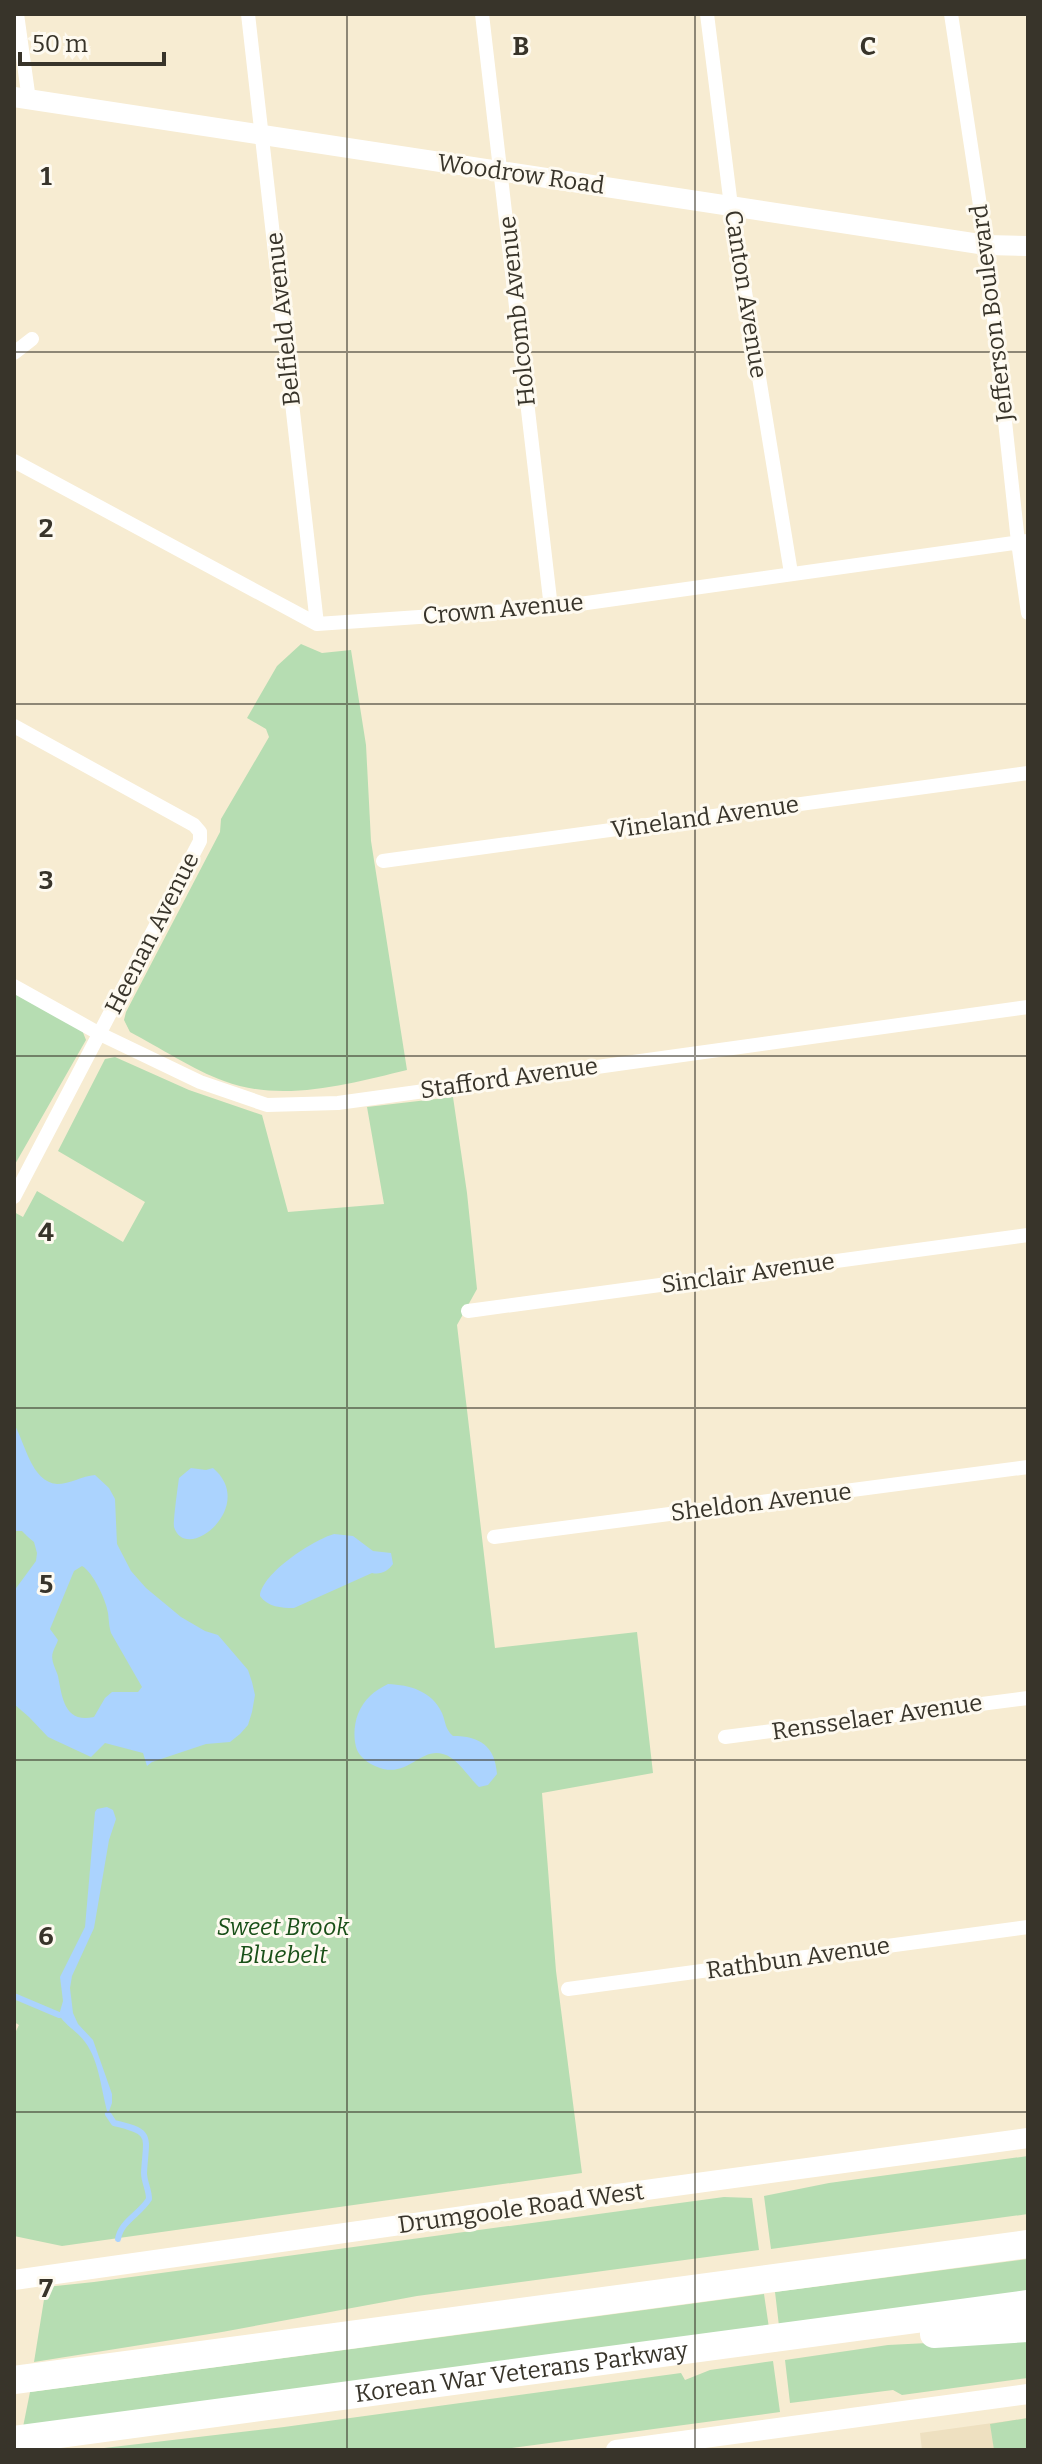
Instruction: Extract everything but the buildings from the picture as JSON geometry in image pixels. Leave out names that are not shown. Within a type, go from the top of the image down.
[{"type":"highway","points":[[980,2251],[1028,2230]]},
{"type":"highway","points":[[14,2380],[1028,2244]]},
{"type":"highway","name":"Korean War Veterans Parkway","points":[[14,2440],[1028,2304]]},
{"type":"highway","points":[[801,2335],[934,2334],[1028,2328]]},
{"type":"main road","name":"Woodrow Road","points":[[21,98],[986,245],[1028,246]]},
{"type":"main road","name":"Drumgoole Road West","points":[[14,2280],[1028,2138]]},
{"type":"main road","points":[[616,2450],[1028,2394]]},
{"type":"street","points":[[17,14],[21,98]]},
{"type":"street","name":"Belfield Avenue","points":[[248,14],[317,624]]},
{"type":"street","name":"Holcomb Avenue","points":[[482,14],[551,608]]},
{"type":"street","name":"Canton Avenue","points":[[707,14],[731,206],[791,573]]},
{"type":"street","name":"Jefferson Boulevard","points":[[951,14],[986,245],[1023,541],[1028,613]]},
{"type":"street","points":[[14,353],[32,339]]},
{"type":"street","points":[[14,461],[317,624]]},
{"type":"street","name":"Crown Avenue","points":[[317,624],[551,608],[1023,541]]},
{"type":"street","name":"Heenan Avenue","points":[[14,726],[194,825],[200,832],[200,841],[14,1197]]},
{"type":"street","name":"Vineland Avenue","points":[[383,861],[1028,773]]},
{"type":"street","name":"Stafford Avenue","points":[[14,986],[100,1034],[200,1082],[267,1105],[338,1103],[1028,1007]]},
{"type":"street","name":"Sinclair Avenue","points":[[468,1311],[1028,1235]]},
{"type":"street","name":"Sheldon Avenue","points":[[494,1537],[1028,1467]]},
{"type":"street","name":"Rensselaer Avenue","points":[[725,1737],[1028,1698]]},
{"type":"street","name":"Rathbun Avenue","points":[[568,1989],[1028,1927]]},
{"type":"shaded area","points":[[1028,2418],[1028,2450],[922,2450],[920,2433]]},
{"type":"green space","points":[[301,644],[322,653],[351,650],[366,745],[371,841],[407,1070],[316,1089],[269,1091],[224,1081],[200,1071],[130,1032],[124,1020],[220,832],[221,819],[269,737],[266,729],[247,718],[277,666]]},
{"type":"green space","points":[[14,993],[82,1030],[86,1040],[14,1166]]},
{"type":"green space","name":"Sweet Brook Bluebelt","points":[[115,1057],[189,1090],[262,1115],[288,1212],[384,1204],[367,1107],[453,1097],[477,1289],[457,1325],[495,1648],[637,1632],[653,1773],[542,1793],[556,1971],[582,2173],[62,2246],[14,2236],[14,2035],[19,2025],[14,2022],[14,1212],[23,1217],[37,1191],[123,1242],[145,1202],[58,1151],[105,1059]]},
{"type":"green space","points":[[1028,2156],[1028,2214],[771,2249],[764,2196],[829,2183]]},
{"type":"green space","points":[[724,2197],[752,2198],[759,2250],[417,2296],[34,2362],[46,2287]]},
{"type":"green space","points":[[1028,2259],[1028,2293],[779,2326],[775,2292]]},
{"type":"green space","points":[[764,2294],[769,2328],[23,2427],[30,2392]]},
{"type":"green space","points":[[1028,2338],[1028,2378],[902,2395],[893,2390],[790,2403],[785,2360],[888,2345]]},
{"type":"green space","points":[[773,2361],[780,2412],[497,2450],[87,2450],[284,2427],[681,2373],[685,2380],[710,2370]]},
{"type":"green space","points":[[1028,2418],[1028,2450],[994,2450],[990,2424]]},
{"type":"water","points":[[14,1424],[35,1469],[48,1482],[62,1484],[95,1475],[109,1488],[115,1499],[117,1544],[131,1571],[181,1617],[218,1635],[248,1670],[255,1695],[248,1725],[230,1742],[206,1744],[147,1766],[143,1753],[105,1743],[91,1757],[48,1737],[14,1704],[14,1591],[36,1561],[37,1553],[34,1542],[22,1531],[14,1531]],"holes":[[[82,1566],[105,1601],[111,1633],[142,1687],[138,1692],[112,1692],[94,1717],[84,1718],[70,1712],[63,1700],[52,1658],[58,1640],[50,1629],[74,1571]]]},
{"type":"water","points":[[191,1468],[213,1468],[225,1483],[228,1499],[224,1513],[215,1526],[191,1539],[181,1537],[174,1524],[179,1478]]},
{"type":"water","points":[[334,1534],[353,1536],[373,1551],[391,1553],[393,1564],[384,1572],[372,1573],[294,1608],[275,1606],[263,1600],[260,1596],[269,1577],[302,1550]]},
{"type":"water","points":[[388,1684],[426,1694],[438,1705],[453,1736],[471,1738],[484,1744],[493,1756],[497,1774],[488,1785],[479,1787],[458,1764],[443,1754],[434,1753],[404,1767],[386,1770],[362,1757],[355,1741],[358,1714],[370,1696]]},
{"type":"water","points":[[107,1807],[113,1810],[116,1819],[109,1840],[94,1928],[72,1976],[70,1988],[73,2013],[78,2024],[93,2040],[112,2094],[108,2114],[90,2050],[59,2015],[63,2001],[60,1977],[85,1927],[95,1812]]},
{"type":"waterway","points":[[14,1996],[59,2015]]},
{"type":"waterway","points":[[108,2114],[114,2123],[142,2133],[146,2143],[144,2173],[149,2199],[123,2227],[118,2239]]}]
